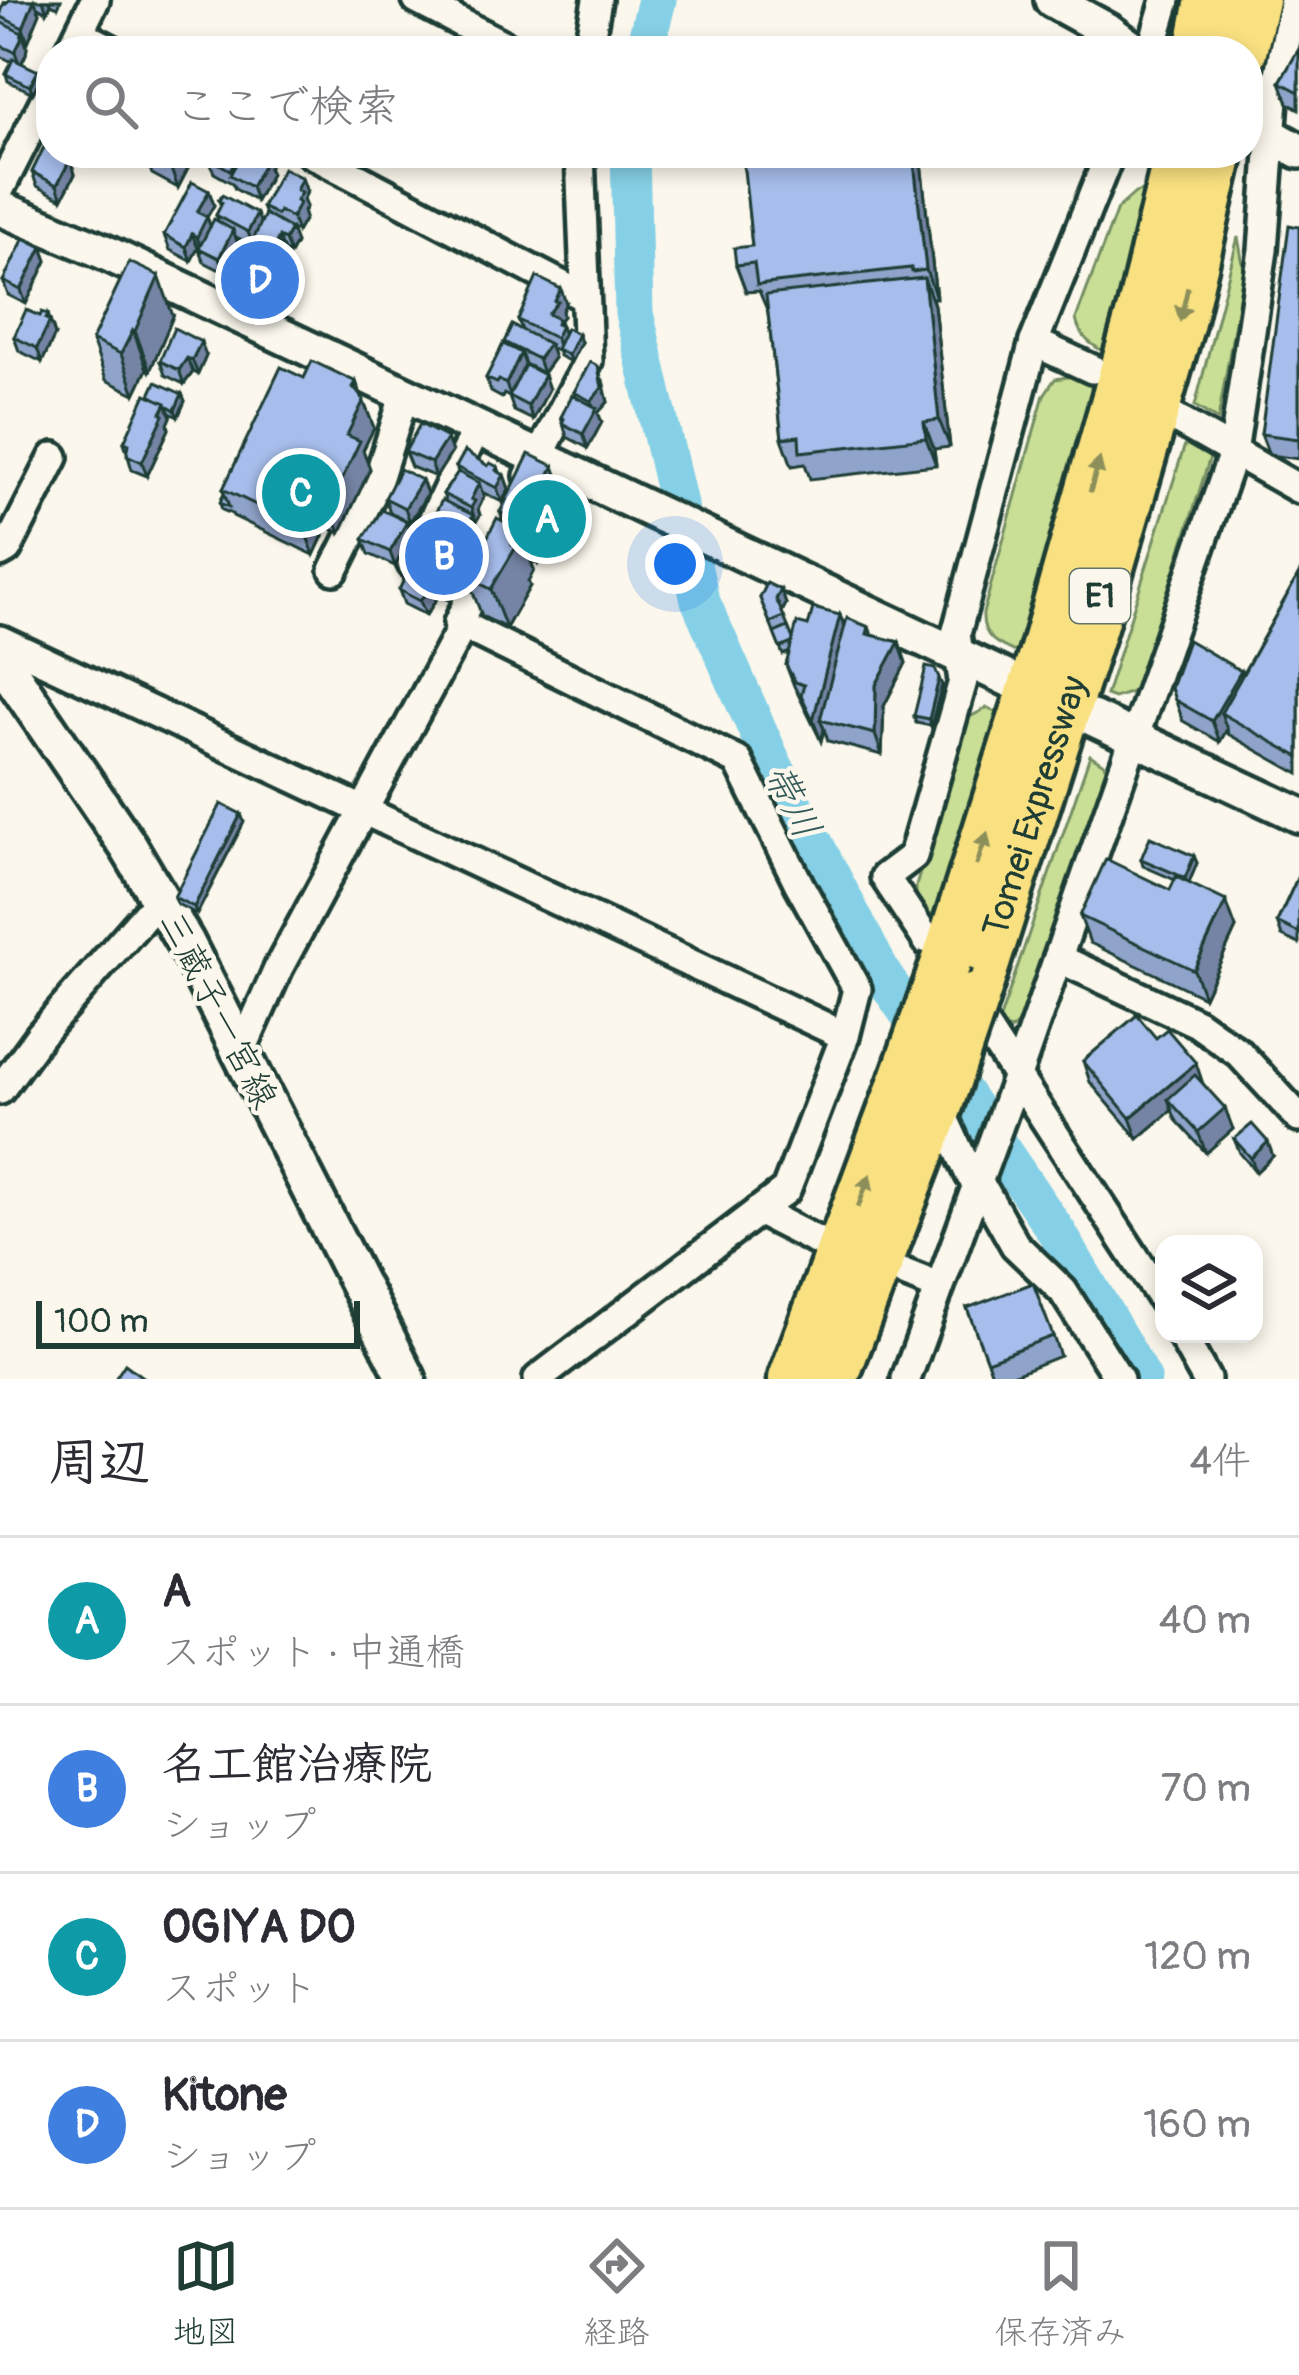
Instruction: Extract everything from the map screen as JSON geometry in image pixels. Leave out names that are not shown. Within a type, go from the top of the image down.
[{"type":"highway","points":[[1203,36],[1210,0]]},
{"type":"highway","points":[[1246,36],[1254,0]]},
{"type":"highway","name":"Tomei Expressway","points":[[833,1379],[960,979],[1092,626],[1180,322],[1195,168]]},
{"type":"highway","name":"Tomei Expressway","points":[[793,1379],[921,1093]]},
{"type":"main road","name":"三蔵子一宮線","points":[[0,658],[162,903],[407,1379]]},
{"type":"street","points":[[77,36],[94,0]]},
{"type":"street","points":[[417,0],[486,36]]},
{"type":"street","points":[[591,36],[597,0]]},
{"type":"street","points":[[1052,0],[1115,36]]},
{"type":"street","points":[[1155,36],[1166,0]]},
{"type":"street","points":[[906,1379],[1233,453],[1263,250],[1272,136],[1294,0]]},
{"type":"street","points":[[0,189],[36,118]]},
{"type":"street","points":[[339,168],[584,297]]},
{"type":"street","points":[[521,494],[588,361],[580,168]]},
{"type":"street","points":[[1104,168],[1034,342],[956,634],[963,682],[913,856],[885,877],[1155,1289]]},
{"type":"street","points":[[0,208],[405,393],[1017,683]]},
{"type":"street","points":[[1034,342],[1092,369]]},
{"type":"street","points":[[334,570],[377,482],[405,393]]},
{"type":"street","points":[[1174,418],[1299,489]]},
{"type":"street","points":[[472,593],[412,564],[477,428]]},
{"type":"street","points":[[0,554],[7,549],[54,457]]},
{"type":"street","points":[[502,533],[458,622],[738,760],[857,989],[845,1036],[786,1190],[538,1379]]},
{"type":"street","points":[[241,1052],[279,968],[463,625]]},
{"type":"street","points":[[0,640],[845,1036]]},
{"type":"street","points":[[1092,718],[1299,814]]},
{"type":"street","points":[[0,1090],[40,1035],[146,914],[162,903]]},
{"type":"street","points":[[1058,958],[1197,1023],[1239,1053],[1299,1118]]},
{"type":"street","points":[[921,1093],[970,1175],[980,1179],[1015,1245],[1063,1291],[1119,1379]]},
{"type":"street","points":[[758,1211],[817,1241]]},
{"type":"street","points":[[904,1273],[939,1287]]},
{"type":"street","points":[[1186,1343],[1206,1379]]},
{"type":"green space","points":[[1160,185],[1115,358],[1085,338],[1076,319],[1117,209],[1135,193]]},
{"type":"green space","points":[[1238,237],[1244,270],[1218,420],[1195,406]]},
{"type":"green space","points":[[1074,376],[1105,391],[1027,657],[990,637],[983,613],[1044,395],[1055,379]]},
{"type":"green space","points":[[1187,438],[1211,454],[1139,684],[1114,698],[1106,695]]},
{"type":"green space","points":[[987,708],[1007,717],[936,938],[916,907],[916,886],[966,719]]},
{"type":"green space","points":[[1090,755],[1104,764],[1110,777],[1024,1018],[1011,1030],[997,1027]]},
{"type":"building","points":[[9,0],[34,0],[23,28],[0,16]]},
{"type":"building","points":[[0,22],[22,33],[15,52],[0,45]]},
{"type":"building","points":[[1299,49],[1299,92],[1280,82]]},
{"type":"building","points":[[13,59],[36,70],[30,86],[6,74]]},
{"type":"building","points":[[36,164],[36,168],[66,168],[57,185],[32,172]]},
{"type":"building","points":[[234,168],[262,168],[251,187],[230,175]]},
{"type":"building","points":[[283,168],[302,178],[292,218],[262,207]]},
{"type":"building","points":[[744,168],[915,168],[926,270],[757,285],[754,263],[736,265],[734,248],[752,246]]},
{"type":"building","points":[[192,182],[209,191],[197,212],[207,217],[186,247],[164,235]]},
{"type":"building","points":[[222,195],[257,214],[248,232],[216,215]]},
{"type":"building","points":[[265,214],[291,229],[285,240],[279,237],[276,243],[281,246],[261,277],[241,266]]},
{"type":"building","points":[[214,219],[233,230],[219,258],[199,248]]},
{"type":"building","points":[[1289,225],[1299,227],[1299,439],[1261,434]]},
{"type":"building","points":[[24,238],[42,247],[21,290],[3,281]]},
{"type":"building","points":[[129,262],[159,276],[121,354],[92,340]]},
{"type":"building","points":[[537,277],[561,289],[548,314],[561,326],[555,338],[518,320]]},
{"type":"building","points":[[924,278],[939,420],[924,422],[926,438],[800,452],[799,436],[782,438],[766,295]]},
{"type":"building","points":[[26,310],[48,314],[50,321],[37,348],[14,337]]},
{"type":"building","points":[[512,325],[549,344],[538,359],[504,342]]},
{"type":"building","points":[[174,328],[201,342],[192,360],[187,358],[179,370],[160,361]]},
{"type":"building","points":[[566,328],[578,334],[568,355],[556,349]]},
{"type":"building","points":[[503,344],[521,353],[506,384],[486,378]]},
{"type":"building","points":[[312,361],[356,382],[353,387],[364,400],[347,435],[360,441],[330,505],[317,499],[304,528],[223,489],[281,367],[304,378]]},
{"type":"building","points":[[590,362],[598,366],[602,388],[591,401],[574,392]]},
{"type":"building","points":[[525,365],[544,375],[528,406],[509,396]]},
{"type":"building","points":[[156,382],[182,394],[175,410],[150,395]]},
{"type":"building","points":[[146,394],[166,403],[142,462],[127,455],[129,444],[124,442]]},
{"type":"building","points":[[572,395],[597,408],[583,434],[562,423]]},
{"type":"building","points":[[420,424],[447,438],[431,463],[405,452]]},
{"type":"building","points":[[465,451],[498,467],[504,475],[497,488],[456,467]]},
{"type":"building","points":[[529,454],[554,466],[523,524],[500,512]]},
{"type":"building","points":[[400,469],[422,480],[405,508],[385,498]]},
{"type":"building","points":[[458,472],[479,483],[471,508],[443,494]]},
{"type":"building","points":[[442,500],[473,515],[462,537],[431,521]]},
{"type":"building","points":[[382,510],[407,522],[390,552],[363,539]]},
{"type":"building","points":[[497,518],[520,530],[512,545],[516,547],[491,589],[467,577]]},
{"type":"building","points":[[431,525],[457,538],[444,557],[421,546]]},
{"type":"building","points":[[411,564],[437,577],[420,601],[399,590]]},
{"type":"building","points":[[1299,574],[1299,757],[1221,713]]},
{"type":"building","points":[[767,583],[781,590],[776,599],[784,617],[770,623],[760,598]]},
{"type":"building","points":[[813,608],[840,615],[813,720],[801,695],[804,685],[795,682],[786,665],[797,623],[808,626]]},
{"type":"building","points":[[847,618],[869,627],[867,634],[899,642],[876,685],[875,734],[820,720]]},
{"type":"building","points":[[788,627],[792,643],[780,648],[774,633]]},
{"type":"building","points":[[1188,640],[1241,671],[1212,721],[1175,700],[1171,688]]},
{"type":"building","points":[[926,667],[935,669],[939,678],[929,719],[914,716]]},
{"type":"building","points":[[221,804],[241,814],[194,907],[174,897]]},
{"type":"building","points":[[1150,837],[1194,856],[1185,878],[1141,859]]},
{"type":"building","points":[[1106,859],[1170,890],[1176,877],[1226,901],[1194,970],[1080,916]]},
{"type":"building","points":[[1299,874],[1299,933],[1277,922]]},
{"type":"building","points":[[1137,1015],[1156,1038],[1167,1029],[1196,1063],[1130,1118],[1083,1061]]},
{"type":"building","points":[[1195,1075],[1225,1108],[1198,1132],[1168,1099]]},
{"type":"building","points":[[1252,1124],[1268,1142],[1251,1158],[1234,1139]]},
{"type":"building","points":[[1033,1283],[1053,1336],[987,1361],[967,1308]]},
{"type":"building","points":[[125,1364],[145,1379],[115,1379]]},
{"type":"waterway","name":"帯川","points":[[648,36],[657,0]]},
{"type":"waterway","name":"帯川","points":[[630,168],[634,313],[700,600],[772,763],[882,974],[1058,1234],[1142,1379]]},
{"type":"place","name":"Kitone","points":[[260,280]]},
{"type":"place","name":"OGIYA DO","points":[[301,493]]},
{"type":"place","name":"A","points":[[547,519]]},
{"type":"place","name":"名工館治療院","points":[[444,556]]}]
